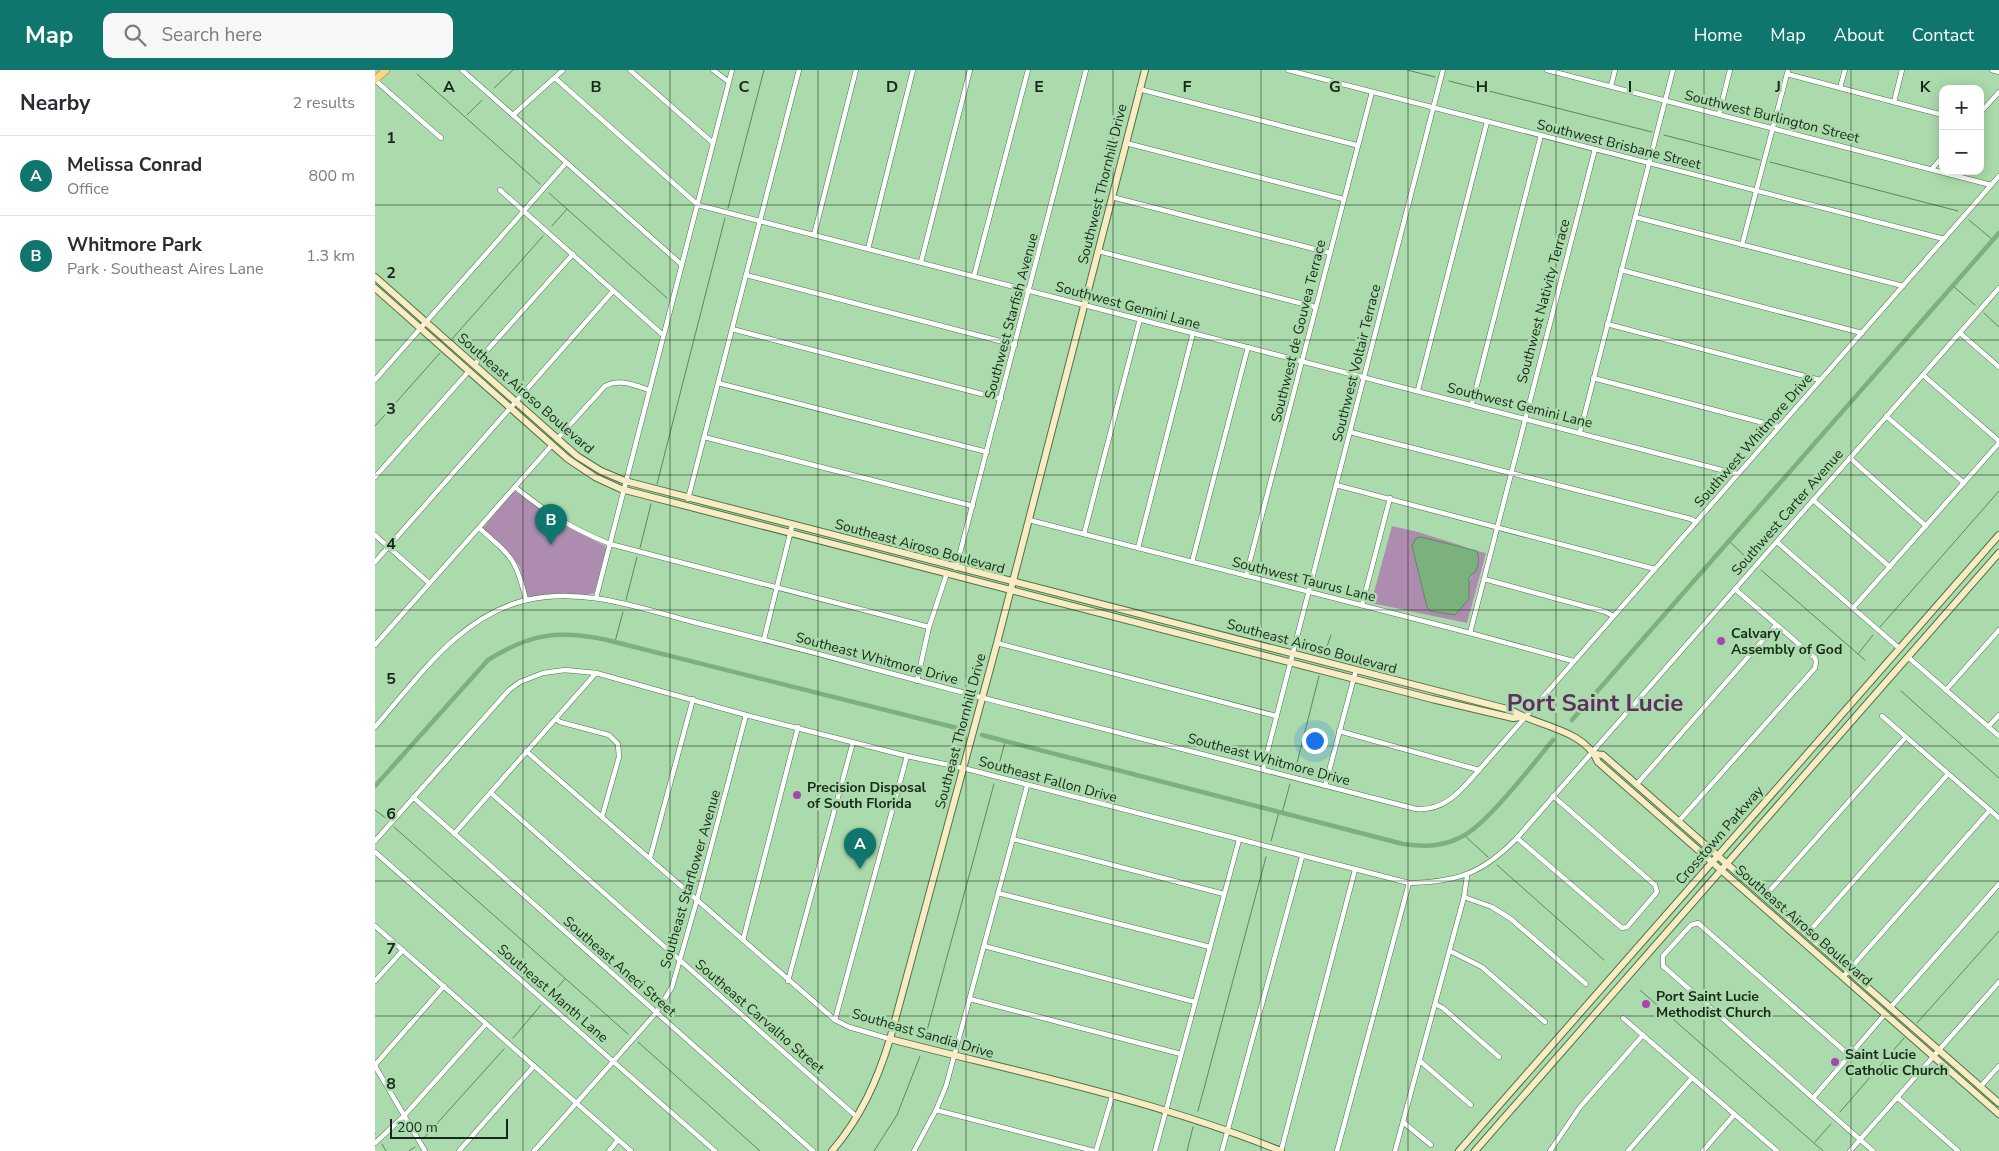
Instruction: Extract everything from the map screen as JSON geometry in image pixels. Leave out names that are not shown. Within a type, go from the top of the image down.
[{"type":"main road","points":[[375,75],[379,70]]},
{"type":"main road","points":[[375,80],[386,70]]},
{"type":"main road","name":"Southwest Thornhill Drive","points":[[1084,305],[1145,70]]},
{"type":"main road","name":"Southeast Airoso Boulevard","points":[[375,277],[557,439],[587,463],[624,486],[688,498],[1511,710],[1523,717],[1555,727],[1571,735],[1593,753],[1598,762],[1999,1114]]},
{"type":"main road","name":"Southeast Airoso Boulevard","points":[[376,292],[469,371],[551,445],[582,469],[624,486],[713,514],[1354,679],[1495,714],[1513,718],[1523,717]]},
{"type":"main road","name":"Southeast Thornhill Drive","points":[[832,1151],[857,1116],[879,1074],[890,1039],[997,643],[1084,305]]},
{"type":"main road","points":[[713,514],[715,505]]},
{"type":"main road","name":"Crosstown Parkway","points":[[1459,1151],[1999,535]]},
{"type":"main road","name":"Crosstown Parkway","points":[[1475,1151],[1999,553]]},
{"type":"main road","name":"Southeast Airoso Boulevard","points":[[1593,753],[1603,755],[1637,784],[1999,1103]]},
{"type":"main road","name":"Southeast Sandia Drive","points":[[890,1039],[1166,1109],[1228,1130],[1281,1151]]},
{"type":"street","points":[[513,115],[563,70]]},
{"type":"street","points":[[630,70],[713,143]]},
{"type":"street","points":[[713,70],[729,82]]},
{"type":"street","points":[[596,598],[732,70]]},
{"type":"street","points":[[688,498],[799,70]]},
{"type":"street","points":[[814,235],[856,70]]},
{"type":"street","points":[[868,249],[913,70]]},
{"type":"street","points":[[921,262],[971,70]]},
{"type":"street","points":[[974,276],[1028,70]]},
{"type":"street","name":"Southwest Starfish Avenue","points":[[956,568],[1086,70]]},
{"type":"street","name":"Southwest Brisbane Street","points":[[1288,70],[1944,239]]},
{"type":"street","name":"Southwest Voltair Terrace","points":[[1263,769],[1443,70]]},
{"type":"street","name":"Southwest Burlington Street","points":[[1547,70],[1557,71],[1991,186]]},
{"type":"street","points":[[1611,86],[1615,70]]},
{"type":"street","points":[[1580,432],[1673,70]]},
{"type":"street","points":[[1719,114],[1730,70]]},
{"type":"street","points":[[1840,88],[1845,70]]},
{"type":"street","points":[[1894,102],[1902,70]]},
{"type":"street","points":[[1992,70],[1999,72]]},
{"type":"street","points":[[464,71],[682,265]]},
{"type":"street","points":[[1742,245],[1787,72],[1939,114]]},
{"type":"street","name":"Southwest Gemini Lane","points":[[555,78],[698,205],[1737,474]]},
{"type":"street","points":[[375,80],[441,138]]},
{"type":"street","points":[[1139,90],[1357,145]]},
{"type":"street","name":"Southwest de Gouvea Terrace","points":[[1246,576],[1371,92]]},
{"type":"street","points":[[1984,109],[1999,92]]},
{"type":"street","points":[[1418,390],[1487,122]]},
{"type":"street","points":[[1472,404],[1541,135]]},
{"type":"street","points":[[1126,143],[1343,199]]},
{"type":"street","name":"Southwest Nativity Terrace","points":[[1469,632],[1595,149]]},
{"type":"street","points":[[1932,169],[1939,161]]},
{"type":"street","points":[[375,380],[566,163]]},
{"type":"street","name":"Southwest Whitmore Drive","points":[[1523,717],[1999,176]]},
{"type":"street","points":[[500,190],[663,335]]},
{"type":"street","points":[[1112,197],[1330,253]]},
{"type":"street","points":[[1635,217],[1903,286]]},
{"type":"street","points":[[1098,251],[1315,307]]},
{"type":"street","points":[[474,365],[573,254]]},
{"type":"street","points":[[1621,270],[1862,333]]},
{"type":"street","points":[[746,275],[1015,345]]},
{"type":"street","name":"Southwest Carter Avenue","points":[[1517,838],[1999,288]]},
{"type":"street","points":[[375,562],[613,291]]},
{"type":"street","points":[[1084,534],[1140,319]]},
{"type":"street","points":[[1607,324],[1820,380]]},
{"type":"street","points":[[732,329],[1001,399]]},
{"type":"street","points":[[1138,548],[1193,333]]},
{"type":"street","points":[[1960,333],[1999,367]]},
{"type":"street","points":[[1192,562],[1248,347]]},
{"type":"street","points":[[375,477],[469,371]]},
{"type":"street","points":[[1853,608],[1999,442],[1923,375]]},
{"type":"street","points":[[1593,378],[1779,427]]},
{"type":"street","points":[[557,439],[605,386],[623,381],[649,390]]},
{"type":"street","points":[[718,383],[987,452]]},
{"type":"street","points":[[1886,416],[1964,483]]},
{"type":"street","points":[[1350,432],[1511,472],[1691,519],[1696,522]]},
{"type":"street","points":[[704,437],[973,506]]},
{"type":"street","points":[[375,645],[551,445]]},
{"type":"street","points":[[1850,458],[1926,526]]},
{"type":"street","points":[[1336,485],[1655,568]]},
{"type":"street","points":[[515,487],[538,506],[574,529],[610,544],[929,627]]},
{"type":"street","points":[[1362,605],[1390,498]]},
{"type":"street","points":[[1813,500],[1890,567]]},
{"type":"street","name":"Southwest Taurus Lane","points":[[1029,520],[1469,632],[1573,661]]},
{"type":"street","points":[[764,640],[793,526]]},
{"type":"street","points":[[479,528],[509,555],[514,562],[519,570],[526,600]]},
{"type":"street","points":[[375,535],[429,583]]},
{"type":"street","points":[[1777,542],[1899,648]]},
{"type":"street","points":[[917,680],[929,627],[947,573]]},
{"type":"street","points":[[1484,579],[1605,612],[1613,616]]},
{"type":"street","points":[[1679,821],[1815,668],[1816,662],[1735,589]]},
{"type":"street","name":"Southeast Whitmore Drive","points":[[375,727],[457,635],[474,623],[504,607],[526,600],[565,595],[596,598],[764,640],[1416,809],[1427,810],[1445,805],[1479,770],[1523,717]]},
{"type":"street","points":[[1637,784],[1776,625]]},
{"type":"street","points":[[1946,690],[1999,630]]},
{"type":"street","points":[[997,643],[1276,716]]},
{"type":"street","points":[[1908,657],[1999,736]]},
{"type":"street","name":"Southeast Fallon Drive","points":[[375,841],[498,700],[520,682],[543,673],[560,670],[596,673],[747,715],[907,756],[963,768],[1302,857],[1409,883],[1437,882],[1467,876],[1490,863],[1517,838]]},
{"type":"street","points":[[1325,786],[1356,670]]},
{"type":"street","points":[[453,834],[596,673]]},
{"type":"street","points":[[649,858],[693,699]]},
{"type":"street","name":"Southeast Starflower Avenue","points":[[534,1151],[656,1013],[672,987],[747,715]]},
{"type":"street","points":[[1989,727],[1999,715]]},
{"type":"street","points":[[1882,716],[1999,818]]},
{"type":"street","points":[[556,719],[560,722],[609,735],[616,740],[620,754],[602,817]]},
{"type":"street","points":[[743,940],[799,727]]},
{"type":"street","points":[[1339,732],[1479,770]]},
{"type":"street","points":[[1765,896],[1906,737]]},
{"type":"street","points":[[788,981],[853,742]]},
{"type":"street","name":"Southeast Sandia Drive","points":[[526,751],[835,1020],[849,1027],[890,1039]]},
{"type":"street","points":[[835,1020],[907,756]]},
{"type":"street","points":[[1807,934],[1948,774]]},
{"type":"street","points":[[914,1151],[936,1110],[954,1056],[1027,786]]},
{"type":"street","name":"Southeast Carvalho Street","points":[[491,793],[857,1116]]},
{"type":"street","points":[[1517,838],[1622,928],[1627,927],[1657,892],[1655,885],[1553,796]]},
{"type":"street","name":"Southeast Aneci Street","points":[[413,797],[813,1151]]},
{"type":"street","points":[[1843,977],[1990,810]]},
{"type":"street","points":[[1013,839],[1224,894]]},
{"type":"street","points":[[1155,1151],[1239,840]]},
{"type":"street","name":"Southeast Manth Lane","points":[[375,852],[715,1151]]},
{"type":"street","points":[[1222,1151],[1302,857]]},
{"type":"street","points":[[1281,1151],[1355,870]]},
{"type":"street","points":[[1395,1151],[1464,897],[1467,876]]},
{"type":"street","points":[[1337,1151],[1409,883]]},
{"type":"street","points":[[1891,1007],[1999,884]]},
{"type":"street","points":[[998,893],[1210,947]]},
{"type":"street","points":[[1464,897],[1492,907],[1511,918],[1586,984]]},
{"type":"street","points":[[1849,1055],[1698,923],[1691,925],[1663,956],[1663,966],[1873,1151]]},
{"type":"street","points":[[375,926],[631,1151]]},
{"type":"street","points":[[984,946],[1195,1002]]},
{"type":"street","points":[[375,981],[403,950]]},
{"type":"street","points":[[1449,951],[1482,967],[1545,1022]]},
{"type":"street","points":[[1850,1151],[1999,982]]},
{"type":"street","points":[[425,1151],[375,1066],[444,986]]},
{"type":"street","points":[[970,999],[1181,1054]]},
{"type":"street","points":[[1435,1004],[1443,1008],[1499,1057]]},
{"type":"street","points":[[1813,1098],[1885,1014]]},
{"type":"street","points":[[1623,1018],[1776,1151]]},
{"type":"street","points":[[375,1143],[404,1116],[486,1024]]},
{"type":"street","points":[[1549,1151],[1581,1107],[1643,1035]]},
{"type":"street","points":[[1420,1061],[1471,1105]]},
{"type":"street","points":[[459,1151],[534,1066]]},
{"type":"street","points":[[1981,1086],[1999,1066]]},
{"type":"street","points":[[1628,1151],[1692,1078]]},
{"type":"street","points":[[936,1110],[1095,1151],[1113,1097]]},
{"type":"street","points":[[1897,1097],[1958,1151]]},
{"type":"street","points":[[1703,1151],[1734,1115]]},
{"type":"street","points":[[1403,1122],[1431,1145]]},
{"type":"street","points":[[609,1151],[618,1140]]},
{"type":"shaded area","points":[[516,492],[563,525],[605,546],[606,550],[594,593],[587,595],[559,593],[530,597],[527,595],[520,567],[512,556],[483,528],[512,493]]},
{"type":"shaded area","points":[[1392,526],[1469,548],[1435,541],[1412,546],[1427,607],[1468,587],[1478,563],[1477,551],[1486,553],[1467,623],[1371,603]]},
{"type":"shaded area","points":[[1421,537],[1477,551],[1478,566],[1469,578],[1469,599],[1455,615],[1430,611],[1427,607],[1412,546],[1416,538]]},
{"type":"waterway","points":[[494,88],[513,70]]},
{"type":"waterway","points":[[728,208],[764,70]]},
{"type":"waterway","points":[[1407,70],[1435,77]]},
{"type":"waterway","points":[[417,74],[540,184]]},
{"type":"waterway","points":[[1449,81],[1652,132]]},
{"type":"waterway","points":[[467,115],[482,100]]},
{"type":"waterway","points":[[1664,135],[1760,160]]},
{"type":"waterway","points":[[1770,162],[1958,211]]},
{"type":"waterway","points":[[549,193],[667,298]]},
{"type":"waterway","points":[[552,226],[567,209]]},
{"type":"waterway","points":[[657,484],[725,218]]},
{"type":"waterway","points":[[1969,220],[1993,240]]},
{"type":"waterway","points":[[1572,720],[1999,233]]},
{"type":"waterway","points":[[452,339],[543,236]]},
{"type":"waterway","points":[[1953,286],[1975,305]]},
{"type":"waterway","points":[[1984,313],[1999,327]]},
{"type":"waterway","points":[[375,426],[440,353]]},
{"type":"waterway","points":[[1880,627],[1999,491]]},
{"type":"waterway","points":[[640,548],[651,504]]},
{"type":"waterway","points":[[1729,541],[1749,560]]},
{"type":"waterway","points":[[626,600],[637,557]]},
{"type":"waterway","points":[[1761,570],[1865,660]]},
{"type":"waterway","points":[[615,642],[623,612]]},
{"type":"waterway","points":[[375,786],[488,660],[518,644],[546,636],[574,635],[607,640],[965,730]]},
{"type":"waterway","points":[[1324,655],[1331,635]]},
{"type":"waterway","points":[[1858,654],[1873,635]]},
{"type":"waterway","points":[[1296,767],[1319,676]]},
{"type":"waterway","points":[[1901,691],[1999,778]]},
{"type":"waterway","points":[[982,735],[1403,844],[1419,846],[1441,844],[1456,840],[1473,829],[1510,792],[1553,740]]},
{"type":"waterway","points":[[998,768],[1005,742]]},
{"type":"waterway","points":[[925,1038],[994,784]]},
{"type":"waterway","points":[[1282,813],[1290,784]]},
{"type":"waterway","points":[[375,810],[387,819]]},
{"type":"waterway","points":[[1271,841],[1279,812]]},
{"type":"waterway","points":[[394,827],[628,1034]]},
{"type":"waterway","points":[[1465,836],[1488,857]]},
{"type":"waterway","points":[[1198,1111],[1266,857]]},
{"type":"waterway","points":[[1497,865],[1604,960]]},
{"type":"waterway","points":[[1917,1023],[1999,931]]},
{"type":"waterway","points":[[548,998],[565,979]]},
{"type":"waterway","points":[[1640,990],[1823,1151]]},
{"type":"waterway","points":[[513,1038],[541,1005]]},
{"type":"waterway","points":[[1840,1112],[1904,1038]]},
{"type":"waterway","points":[[638,1042],[760,1151]]},
{"type":"waterway","points":[[424,1138],[504,1049]]},
{"type":"waterway","points":[[874,1151],[897,1115],[920,1056]]},
{"type":"waterway","points":[[1815,1142],[1831,1124]]},
{"type":"waterway","points":[[1187,1151],[1193,1127]]},
{"type":"waterway","points":[[382,1144],[386,1151]]},
{"type":"waterway","points":[[409,1151],[415,1147]]},
{"type":"place","name":"Whitmore Park","points":[[551,545]]},
{"type":"place","name":"Calvary Assembly of God","points":[[1721,641]]},
{"type":"place","name":"Precision Disposal of South Florida","points":[[797,795]]},
{"type":"place","name":"Melissa Conrad","points":[[860,869]]},
{"type":"place","name":"Port Saint Lucie Methodist Church","points":[[1646,1004]]},
{"type":"place","name":"Saint Lucie Catholic Church","points":[[1835,1062]]},
{"type":"district","name":"Port Saint Lucie","points":[[1595,703]]}]
